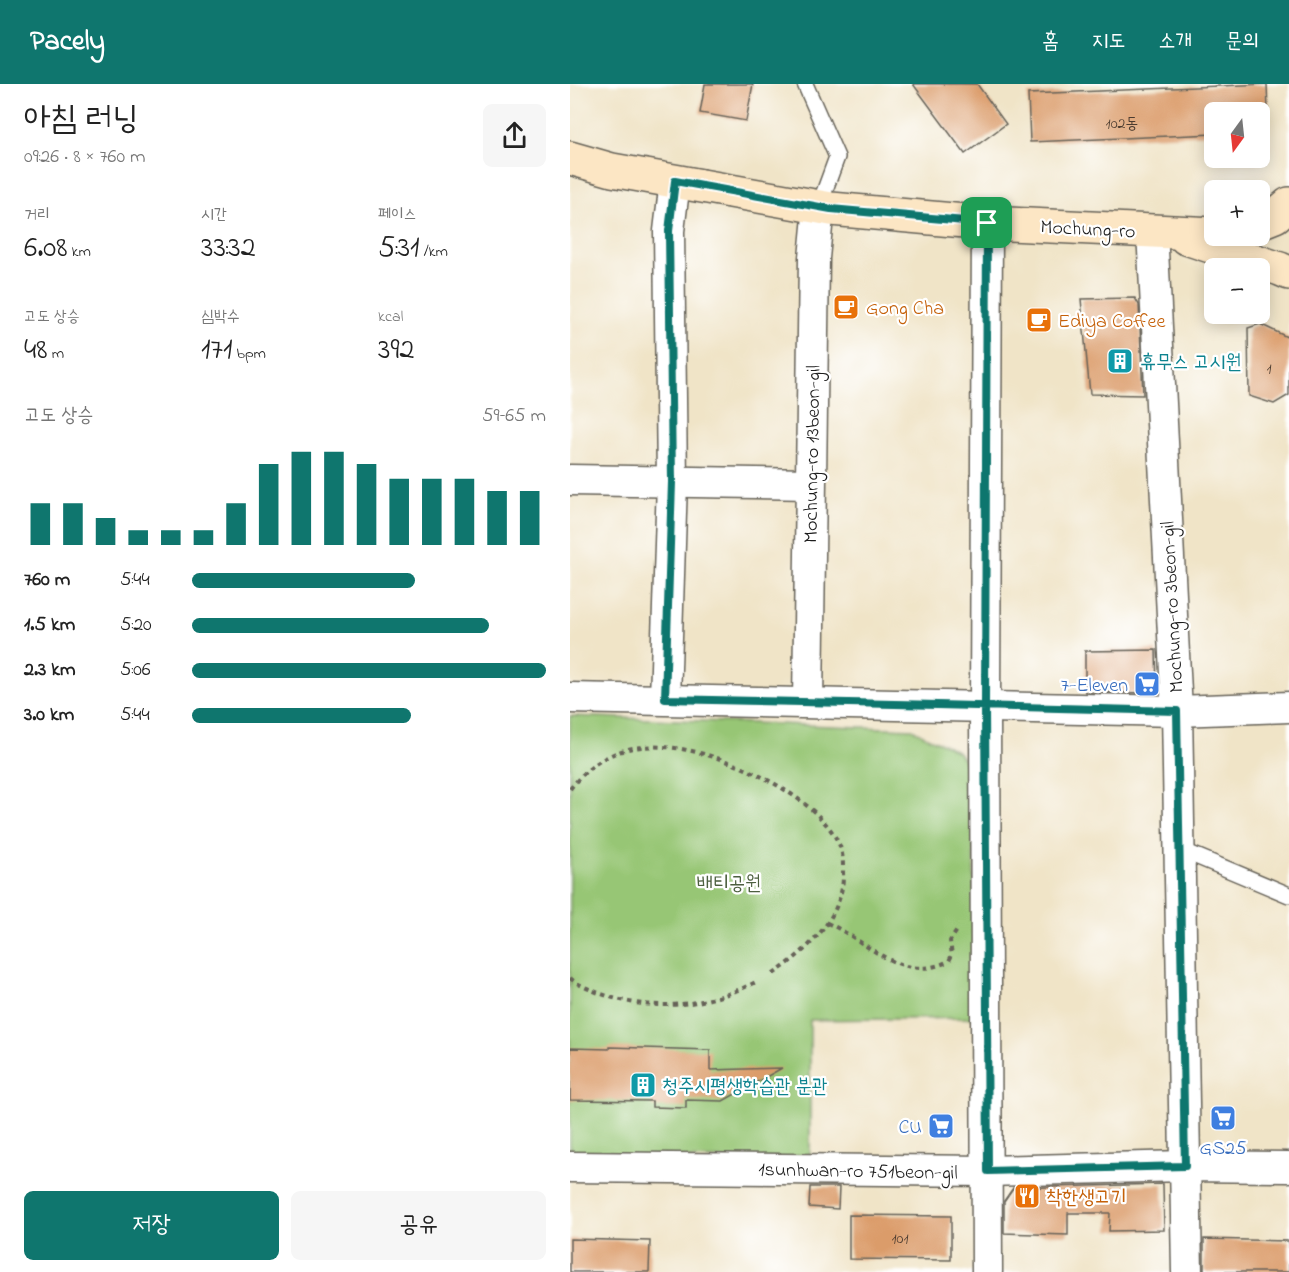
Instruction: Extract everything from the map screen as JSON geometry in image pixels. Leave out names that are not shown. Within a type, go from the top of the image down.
[{"type":"main road","name":"Mochung-ro","points":[[570,158],[612,170],[819,207],[987,223],[1204,233]]},
{"type":"main road","points":[[1270,218],[1289,204]]},
{"type":"main road","points":[[1152,231],[1192,239],[1289,273]]},
{"type":"main road","points":[[1270,236],[1289,237]]},
{"type":"street","points":[[665,699],[672,482],[669,231],[675,181]]},
{"type":"street","name":"Mochung-ro 13beon-gil","points":[[808,702],[814,258],[819,207]]},
{"type":"street","points":[[987,223],[985,706],[987,1272]]},
{"type":"street","name":"Mochung-ro 3beon-gil","points":[[1152,231],[1177,711],[1187,1272]]},
{"type":"street","points":[[570,480],[810,484]]},
{"type":"street","points":[[570,698],[1177,711],[1289,707]]},
{"type":"street","name":"1sunhwan-ro 751beon-gil","points":[[570,1167],[988,1171],[1185,1166],[1289,1167]]},
{"type":"lane","points":[[805,84],[837,157],[819,207]]},
{"type":"lane","points":[[1179,849],[1289,895]]},
{"type":"path","points":[[570,789],[583,773],[598,762],[621,751],[647,747],[699,753],[727,761],[762,776],[818,815],[837,841],[843,859],[843,884],[836,908],[827,922],[804,951],[772,975]]},
{"type":"path","points":[[827,922],[840,928],[891,962],[923,967],[949,961],[952,955],[950,941],[952,936],[960,928],[966,927]]},
{"type":"path","points":[[570,978],[607,996],[649,1004],[674,1005],[717,999],[758,981]]},
{"type":"green space","name":"배티공원","points":[[570,716],[913,729],[957,752],[968,767],[972,780],[977,1018],[810,1020],[810,1160],[570,1157]]},
{"type":"building","points":[[705,84],[753,84],[746,121],[700,113]]},
{"type":"building","points":[[913,84],[977,84],[1006,124],[965,154]]},
{"type":"building","points":[[1267,84],[1268,102],[1204,102],[1204,134],[1030,142],[1028,94]]},
{"type":"building","name":"휴무스 고시원","points":[[1135,298],[1139,305],[1143,395],[1090,394],[1081,299]]},
{"type":"building","points":[[1260,324],[1289,338],[1289,395],[1274,404],[1249,396],[1248,328]]},
{"type":"building","points":[[1156,650],[1157,693],[1085,692],[1085,651]]},
{"type":"building","name":"청주시평생학습관 분관","points":[[609,1047],[710,1050],[710,1070],[782,1068],[723,1101],[686,1100],[686,1108],[652,1107],[652,1101],[570,1100],[570,1048],[609,1049]]},
{"type":"building","points":[[1163,1184],[1164,1230],[1109,1231],[1110,1213],[1068,1213],[1068,1235],[1004,1233],[1004,1201],[1013,1188]]},
{"type":"building","points":[[810,1187],[839,1187],[838,1209],[809,1207]]},
{"type":"building","points":[[849,1215],[951,1216],[951,1260],[849,1259]]},
{"type":"building","points":[[570,1239],[650,1241],[649,1272],[570,1272]]},
{"type":"building","points":[[1204,1239],[1289,1241],[1289,1272],[1204,1272]]},
{"type":"place","name":"Gong Cha","points":[[846,307]]},
{"type":"place","name":"Ediya Coffee","points":[[1039,320]]},
{"type":"place","name":"휴무스 고시원","points":[[1120,361]]},
{"type":"place","name":"7-Eleven","points":[[1147,684]]},
{"type":"place","name":"청주시평생학습관 분관","points":[[643,1085]]},
{"type":"place","name":"GS25","points":[[1223,1118]]},
{"type":"place","name":"CU","points":[[941,1126]]},
{"type":"place","name":"착한생고기","points":[[1027,1196]]},
{"type":"route","points":[[987,223],[831,209],[675,181],[669,231],[672,482],[665,699],[985,706],[1177,711],[1185,1166],[988,1171],[985,706],[987,223]]}]
